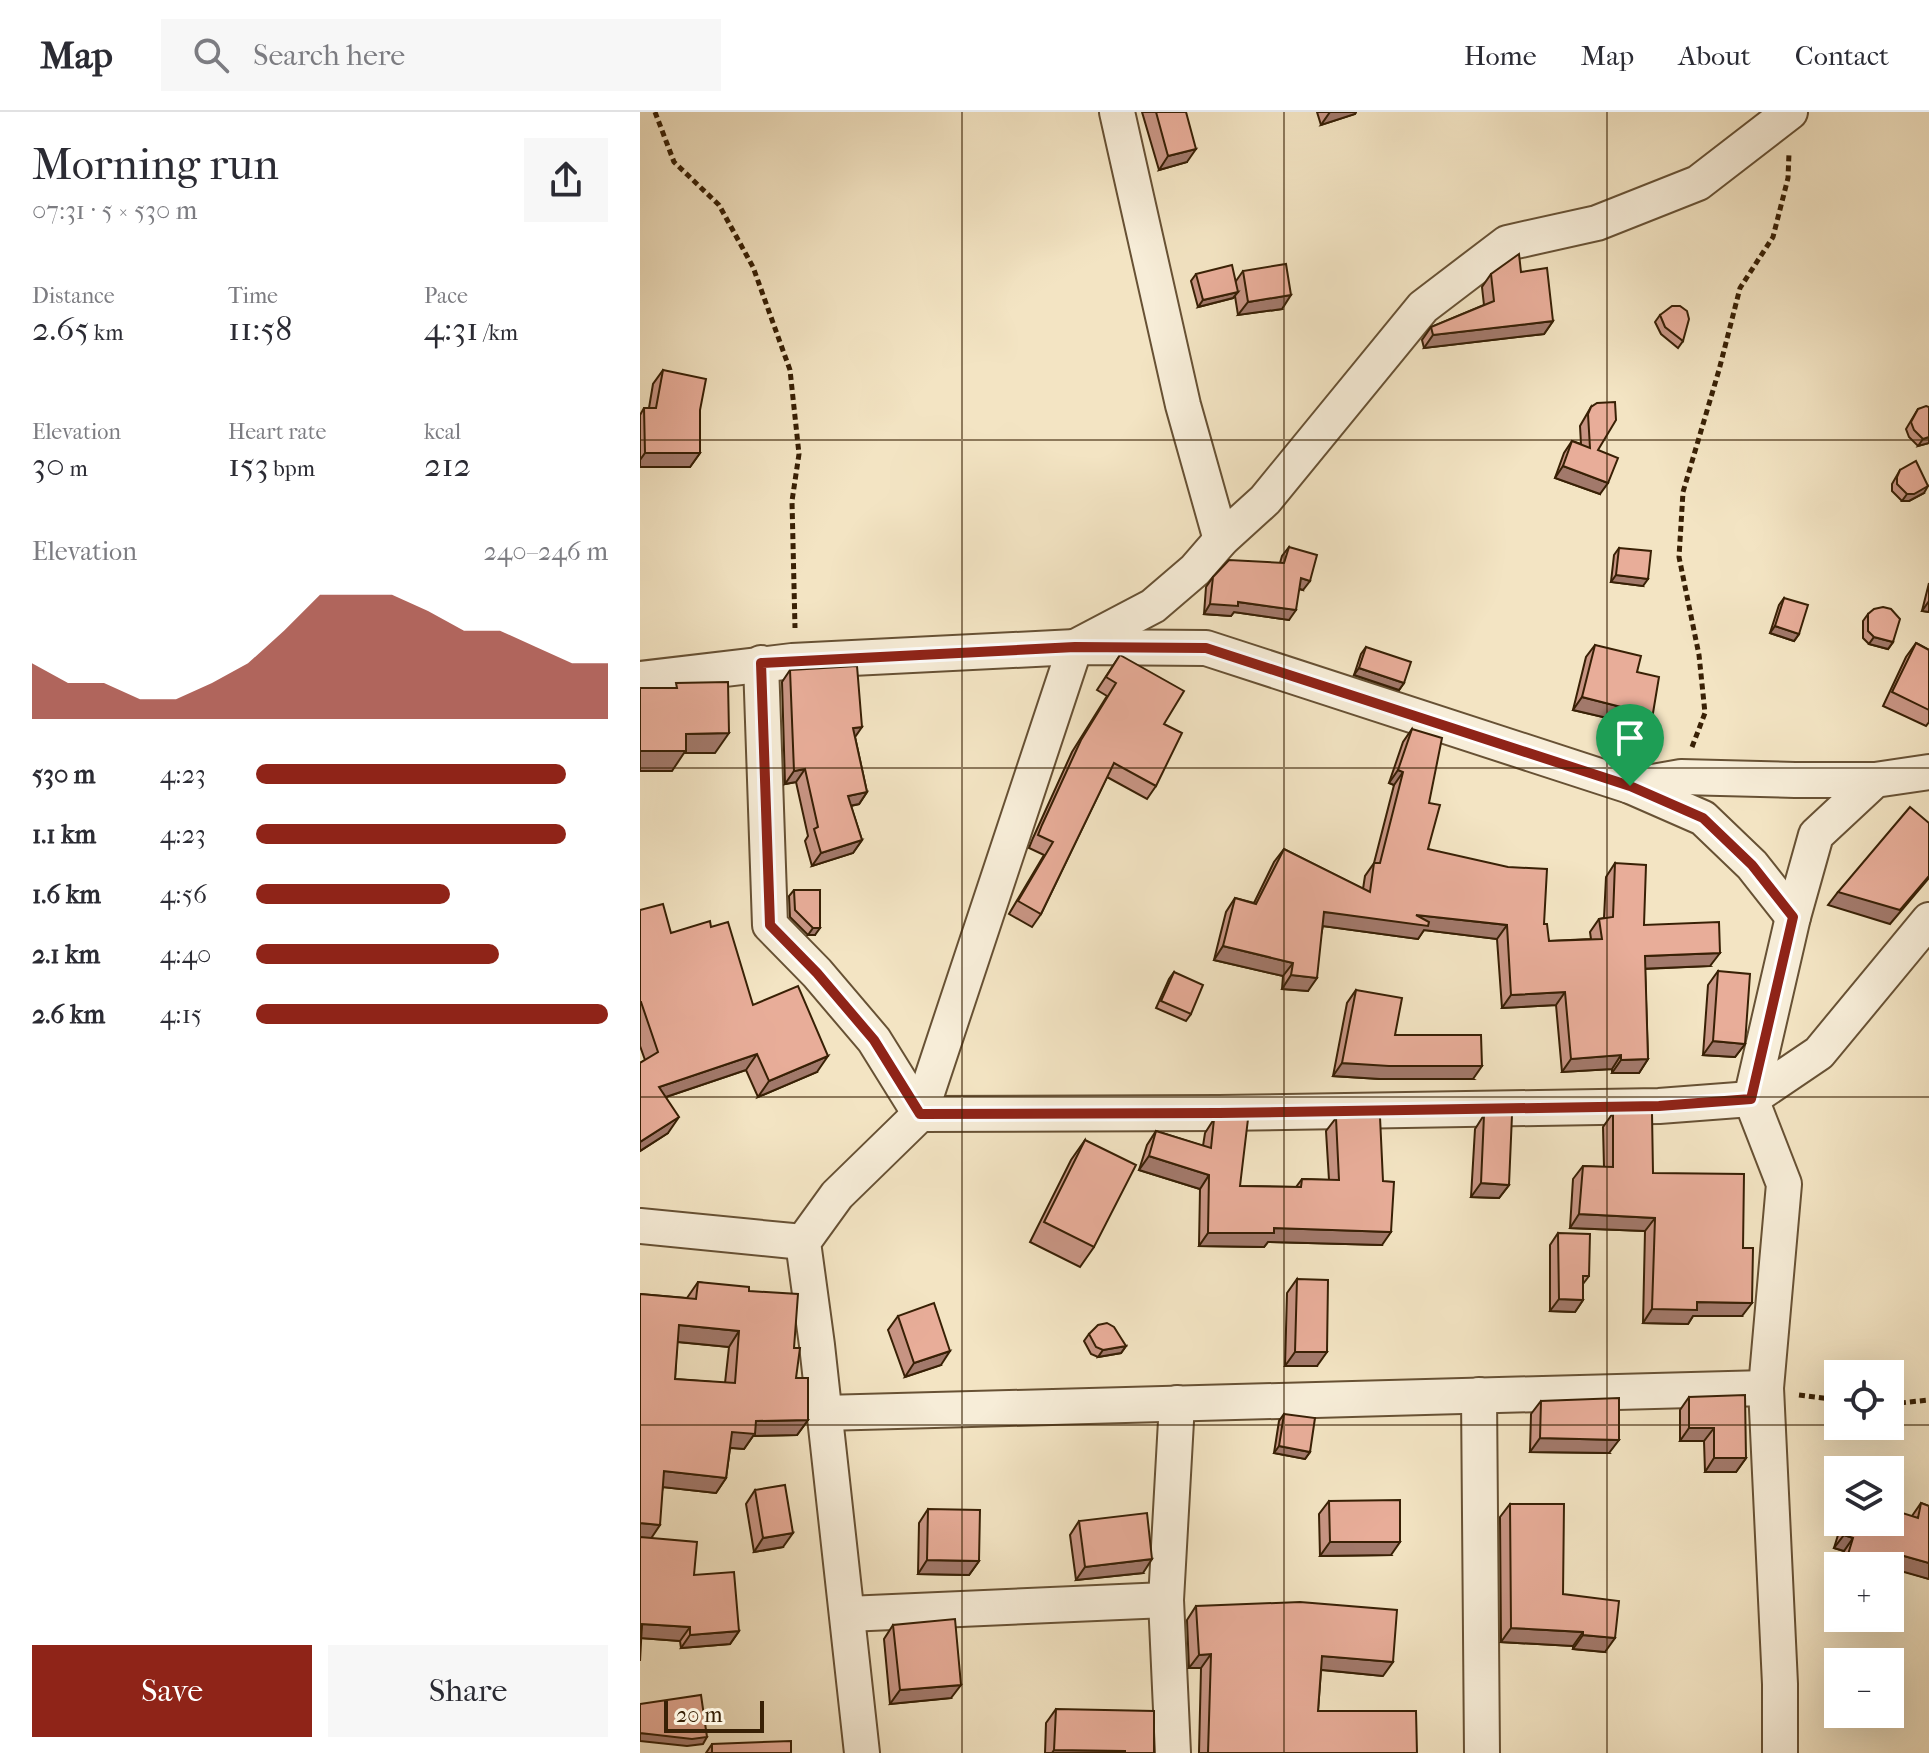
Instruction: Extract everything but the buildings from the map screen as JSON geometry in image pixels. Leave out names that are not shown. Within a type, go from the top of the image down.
[{"type":"street","points":[[1117,112],[1183,405],[1221,540]]},
{"type":"street","points":[[862,1753],[803,1242],[837,1195],[920,1114],[1075,647],[1153,606],[1195,570],[1221,540],[1265,500],[1423,307],[1507,243],[1597,223],[1698,183],[1790,112]]},
{"type":"street","points":[[640,679],[776,662],[1075,647],[1206,648],[1630,786],[1703,818],[1752,865],[1793,917]]},
{"type":"street","points":[[776,662],[770,925],[817,973],[874,1040],[920,1114]]},
{"type":"street","points":[[1630,786],[1681,777],[1875,780],[1929,772]]},
{"type":"street","points":[[1780,1753],[1780,1684],[1766,1388],[1784,1184],[1751,1099],[1793,917],[1816,835],[1875,780]]},
{"type":"street","points":[[920,1114],[1659,1106],[1751,1099],[1819,1053],[1929,920]]},
{"type":"street","points":[[640,1226],[803,1242]]},
{"type":"street","points":[[823,1413],[1766,1388]]},
{"type":"street","points":[[1479,1395],[1482,1753]]},
{"type":"street","points":[[1173,1753],[1166,1600],[1177,1403]]},
{"type":"street","points":[[847,1614],[1166,1600]]},
{"type":"path","points":[[655,112],[674,162],[719,205],[753,267],[790,370],[799,454],[792,501],[795,629],[776,662]]},
{"type":"path","points":[[1681,777],[1705,713],[1699,655],[1679,557],[1683,492],[1740,288],[1773,237],[1788,178],[1790,151]]},
{"type":"path","points":[[1904,1403],[1929,1400]]},
{"type":"route","points":[[1075,647],[1206,648],[1630,786],[1703,818],[1752,865],[1793,917],[1751,1099],[1659,1106],[920,1114],[874,1040],[817,973],[770,925],[761,663],[1075,647]]}]
